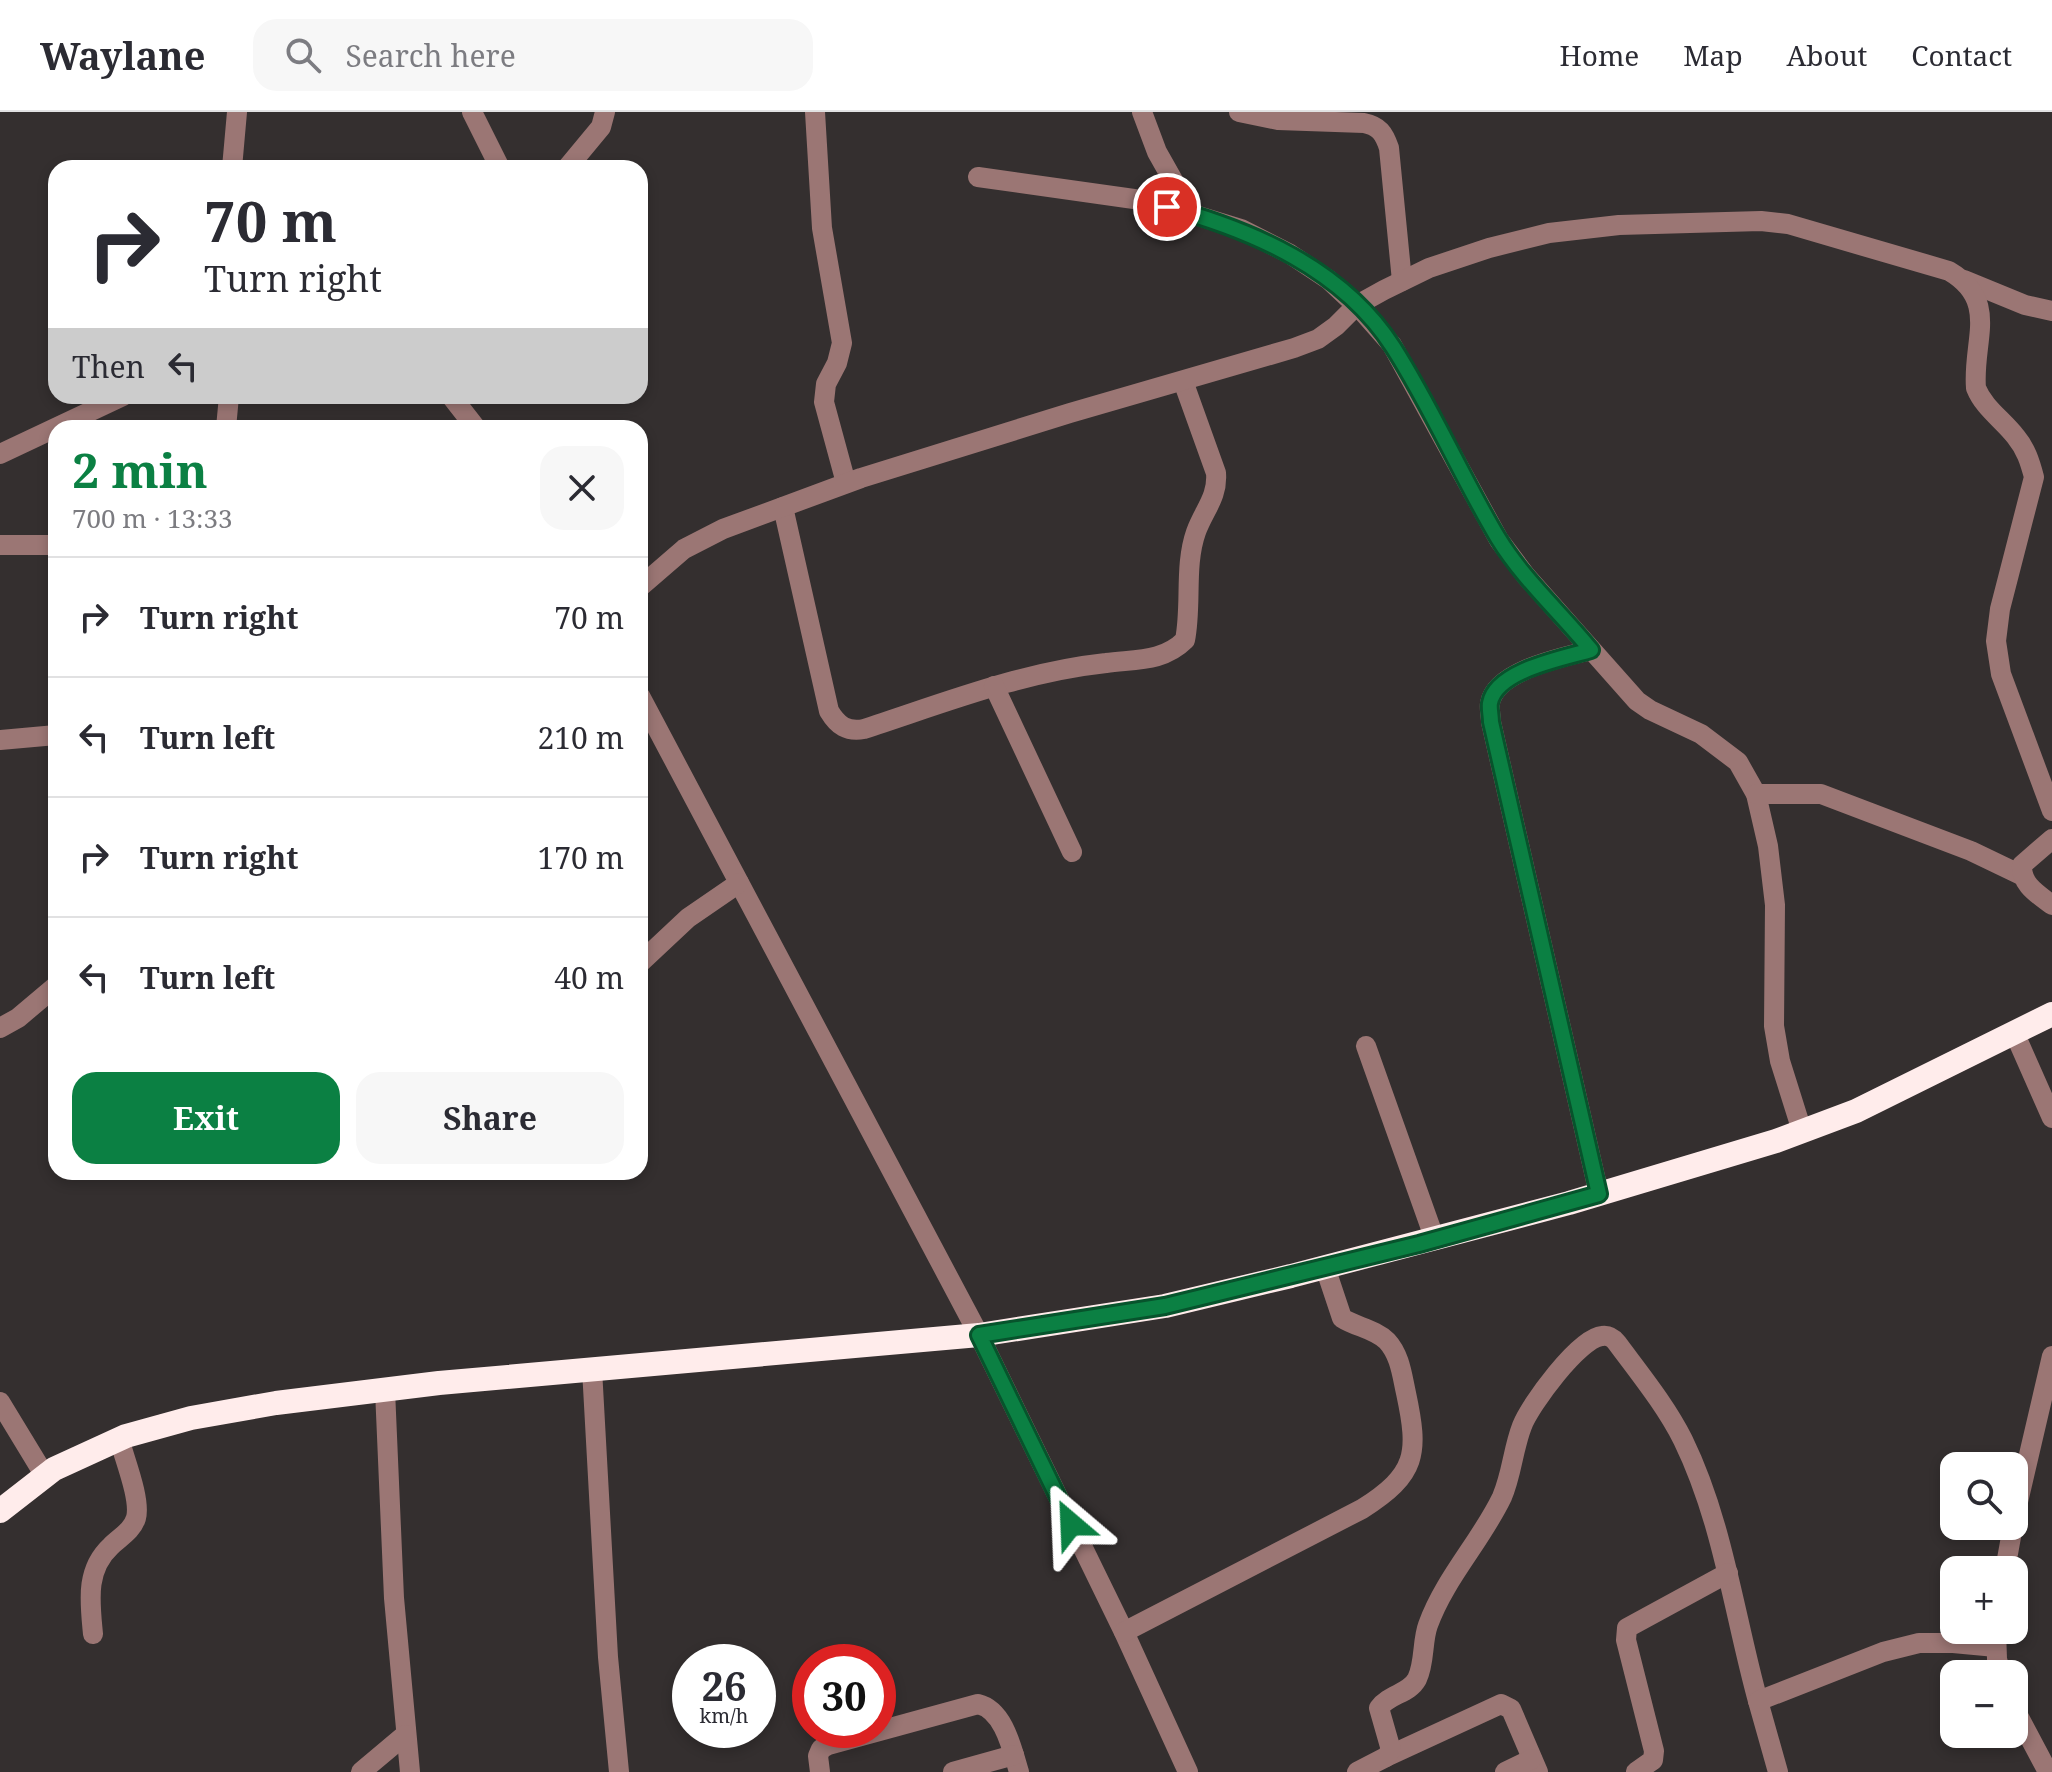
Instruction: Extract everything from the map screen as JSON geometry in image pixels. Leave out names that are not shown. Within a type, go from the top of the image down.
[{"type":"highway","points":[[0,1511],[45,1476],[119,1438],[191,1418],[276,1403],[592,1369],[979,1335],[1165,1306],[1435,1240],[1599,1194],[1802,1131],[1856,1111],[2052,1014]]},
{"type":"street","points":[[233,160],[237,112]]},
{"type":"street","points":[[472,112],[496,160]]},
{"type":"street","points":[[574,160],[601,127],[605,112]]},
{"type":"street","points":[[815,112],[822,228],[842,343],[837,363],[826,384],[824,402],[846,483]]},
{"type":"street","points":[[1142,112],[1157,152],[1192,214]]},
{"type":"street","points":[[1239,112],[1278,120],[1364,123],[1376,126],[1384,134],[1389,148],[1402,281]]},
{"type":"street","points":[[978,177],[1141,200],[1241,229],[1290,254],[1329,280],[1357,305],[1392,345],[1499,540],[1526,576],[1637,701],[1701,734],[1738,762],[1756,794],[1768,846],[1775,905],[1774,1026],[1780,1061],[1802,1131]]},
{"type":"street","points":[[648,580],[684,549],[723,529],[846,483],[1294,348],[1318,339],[1357,305],[1429,268],[1549,233],[1619,225],[1761,221],[1788,224],[1949,271],[2025,305],[2052,311]]},
{"type":"street","points":[[1964,280],[1980,304],[1976,388],[1980,397],[2017,437],[2029,455],[2034,477],[2000,609],[1996,641],[2001,674],[2052,811]]},
{"type":"street","points":[[783,507],[829,711],[844,728],[854,731],[864,729],[1043,672],[1152,658],[1173,652],[1185,640],[1191,552],[1196,531],[1217,488],[1216,473],[1183,381]]},
{"type":"street","points":[[72,420],[106,404]]},
{"type":"street","points":[[457,404],[470,420]]},
{"type":"street","points":[[0,454],[48,431]]},
{"type":"street","points":[[0,545],[48,545]]},
{"type":"street","points":[[1591,650],[1535,666],[1511,677],[1497,688],[1490,702],[1491,722],[1599,1194]]},
{"type":"street","points":[[994,686],[1072,852]]},
{"type":"street","points":[[648,711],[979,1335],[1124,1632],[1188,1772]]},
{"type":"street","points":[[0,740],[48,736]]},
{"type":"street","points":[[1756,794],[1821,794],[1971,851],[2021,875],[2027,885],[2052,905]]},
{"type":"street","points":[[2021,875],[2022,865],[2052,839]]},
{"type":"street","points":[[648,956],[688,918],[739,883]]},
{"type":"street","points":[[0,1028],[18,1018],[48,993]]},
{"type":"street","points":[[2014,1032],[2052,1118]]},
{"type":"street","points":[[1366,1046],[1435,1240]]},
{"type":"street","points":[[1124,1632],[1362,1509],[1390,1491],[1404,1473],[1413,1451],[1413,1427],[1400,1364],[1394,1351],[1379,1334],[1342,1318],[1325,1267]]},
{"type":"street","points":[[1386,1757],[1391,1744],[1379,1708],[1384,1701],[1405,1691],[1418,1678],[1427,1627],[1437,1604],[1501,1498],[1510,1477],[1521,1428],[1533,1404],[1552,1378],[1591,1339],[1602,1335],[1611,1337],[1617,1343],[1682,1437],[1701,1481],[1728,1573],[1743,1649],[1778,1772]]},
{"type":"street","points":[[2028,1459],[2052,1356]]},
{"type":"street","points":[[592,1369],[608,1657],[619,1772]]},
{"type":"street","points":[[385,1390],[394,1598],[410,1772]]},
{"type":"street","points":[[0,1402],[45,1476]]},
{"type":"street","points":[[93,1634],[91,1578],[97,1562],[130,1530],[136,1517],[137,1504],[119,1438]]},
{"type":"street","points":[[1636,1772],[1653,1760],[1654,1751],[1626,1640],[1627,1628],[1728,1573]]},
{"type":"street","points":[[1758,1701],[1883,1652],[1919,1643],[1940,1643]]},
{"type":"street","points":[[820,1772],[818,1756],[821,1749],[828,1745],[978,1704],[989,1706],[997,1716],[1017,1764],[953,1772]]},
{"type":"street","points":[[1357,1772],[1501,1704],[1511,1709],[1535,1766],[1505,1772]]},
{"type":"street","points":[[2028,1734],[2048,1772]]},
{"type":"street","points":[[361,1772],[405,1735]]},
{"type":"route","points":[[1071,1524],[979,1335],[1165,1306],[1419,1244],[1599,1194],[1491,722],[1490,702],[1497,688],[1511,677],[1535,666],[1591,650],[1499,540],[1392,345],[1362,311],[1329,280],[1290,254],[1241,229],[1167,207]]}]
